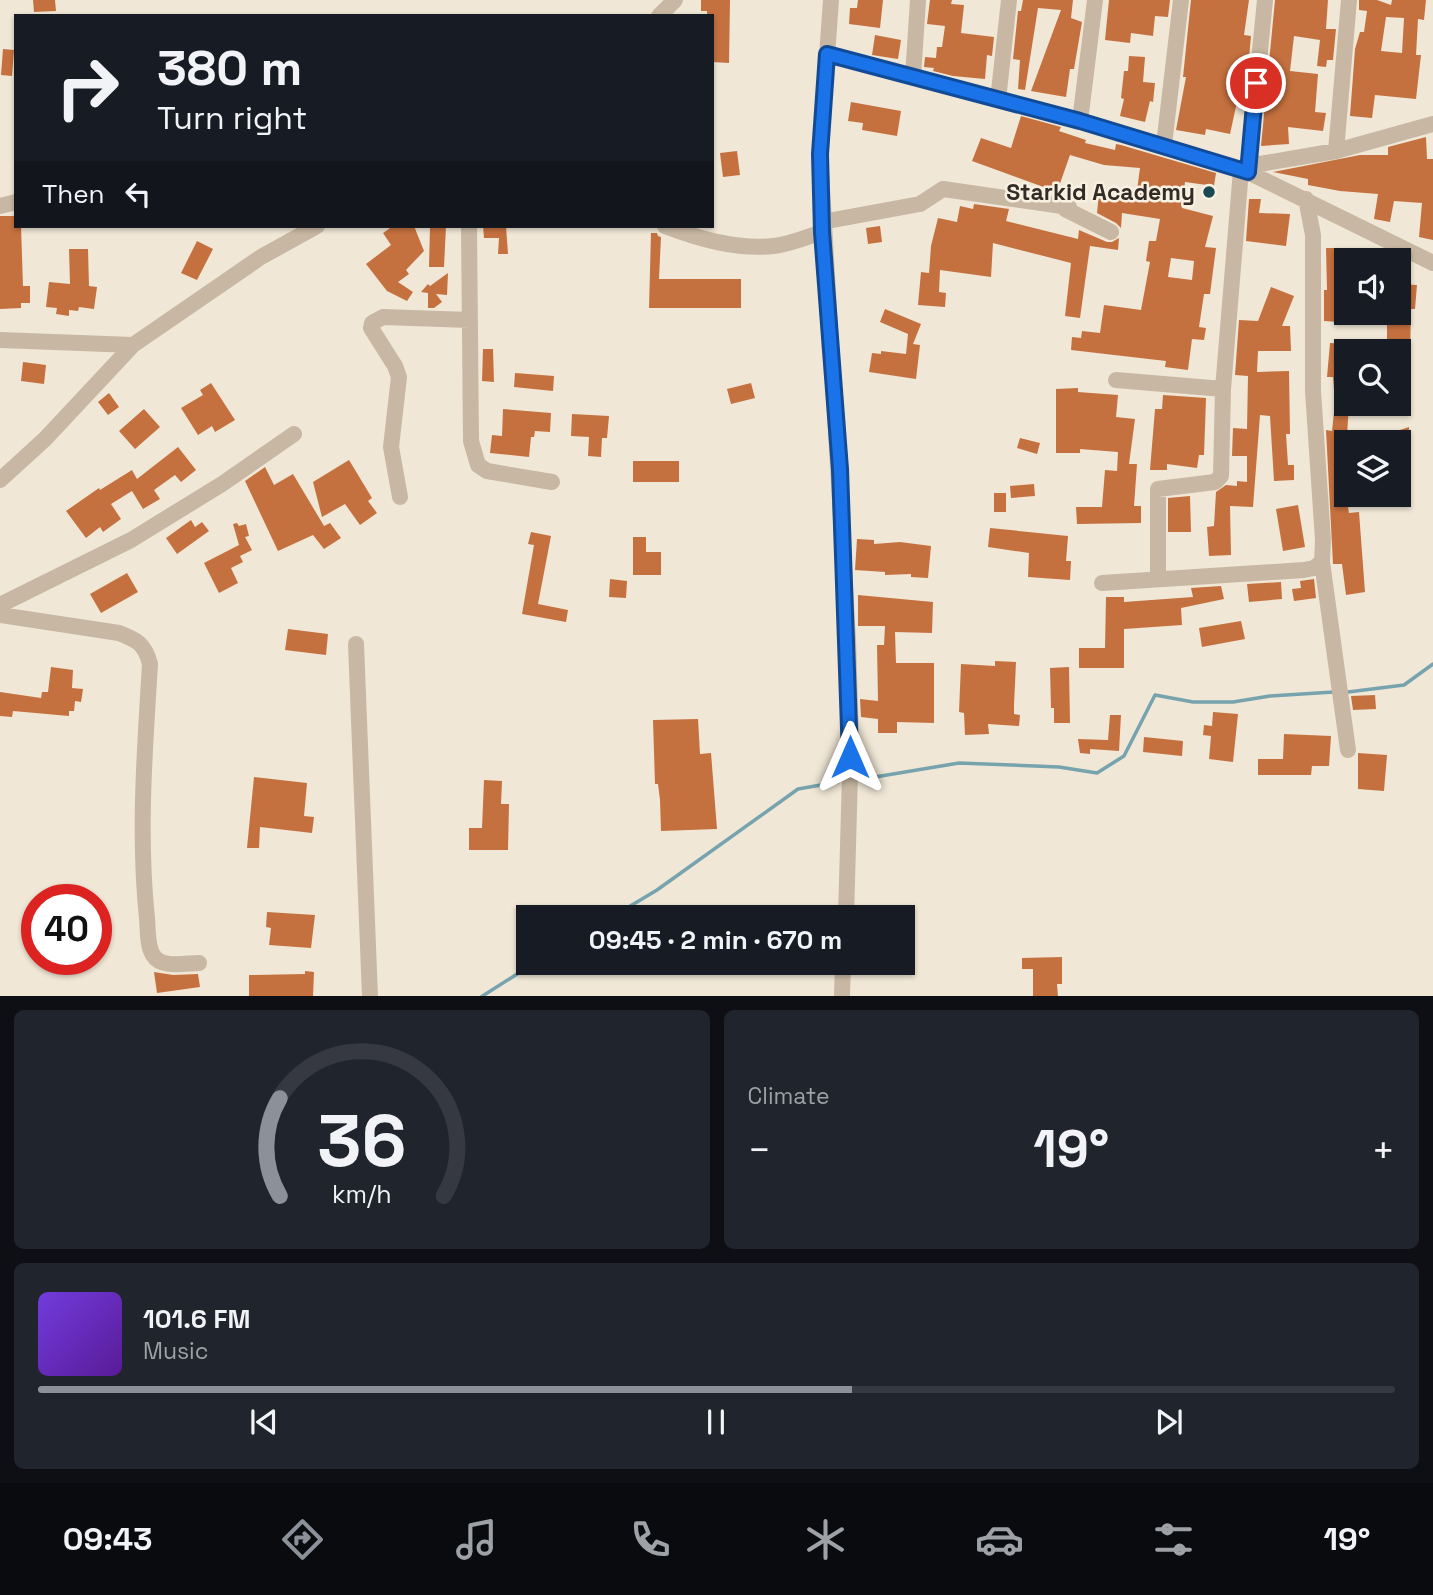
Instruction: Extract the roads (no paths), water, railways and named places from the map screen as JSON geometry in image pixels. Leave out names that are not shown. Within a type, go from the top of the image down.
[{"type":"street","points":[[661,14],[675,0]]},
{"type":"street","points":[[831,0],[820,141],[822,227],[839,456],[850,689],[846,905]]},
{"type":"street","points":[[913,77],[918,0]]},
{"type":"street","points":[[998,100],[1009,0]]},
{"type":"street","points":[[1080,121],[1095,0]]},
{"type":"street","points":[[1164,145],[1181,0]]},
{"type":"street","points":[[1158,579],[1158,489],[1219,480],[1222,471],[1223,389],[1265,0]]},
{"type":"street","points":[[1336,151],[1349,0]]},
{"type":"street","points":[[827,54],[1080,121],[1246,169],[1312,207],[1433,263]]},
{"type":"street","points":[[1246,169],[1336,151],[1432,124],[1433,107]]},
{"type":"street","points":[[671,228],[711,241],[763,247],[787,244],[822,227],[920,204],[943,189],[1067,208],[1111,232]]},
{"type":"street","points":[[1312,207],[1313,391],[1323,540],[1322,562],[1348,750]]},
{"type":"street","points":[[0,480],[45,439],[133,345],[261,257],[313,228]]},
{"type":"street","points":[[469,228],[470,422],[473,456],[478,465],[487,471],[552,482]]},
{"type":"street","points":[[400,497],[391,447],[399,377],[371,328],[372,323],[383,317],[470,320]]},
{"type":"street","points":[[0,340],[133,345]]},
{"type":"street","points":[[1116,380],[1223,389]]},
{"type":"street","points":[[0,605],[131,540],[222,484],[294,434]]},
{"type":"street","points":[[1102,583],[1304,570],[1314,568],[1322,562]]},
{"type":"street","points":[[0,615],[119,633],[136,639],[146,649],[150,664],[143,774],[144,888],[148,933],[152,954],[159,961],[169,964],[199,963]]},
{"type":"street","points":[[356,644],[370,996]]},
{"type":"street","points":[[842,996],[843,975]]},
{"type":"waterway","points":[[1348,692],[1404,685],[1433,664]]},
{"type":"waterway","points":[[863,779],[959,763],[1059,767],[1097,773],[1124,756],[1155,695],[1193,702],[1233,702],[1270,696],[1334,692]]},
{"type":"waterway","points":[[632,905],[798,789],[838,782]]},
{"type":"waterway","points":[[483,996],[516,975]]},
{"type":"place","name":"Starkid Academy","points":[[1209,192]]}]
